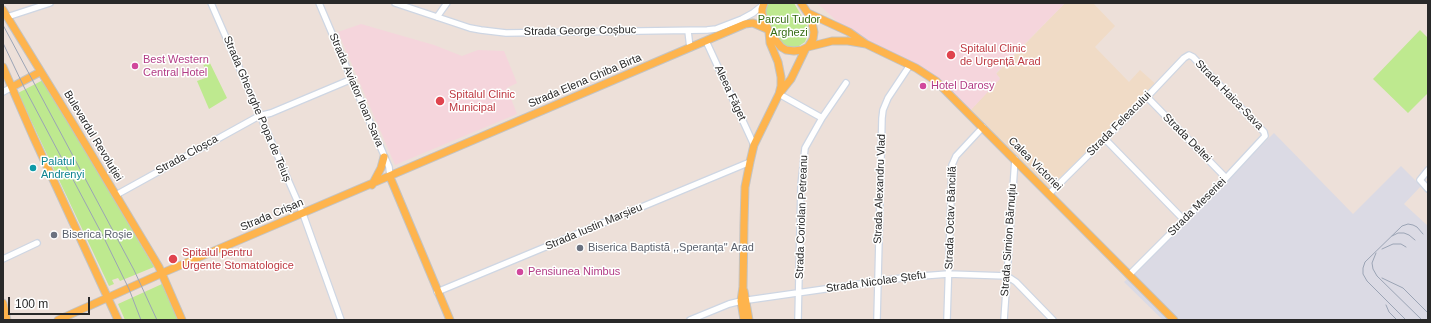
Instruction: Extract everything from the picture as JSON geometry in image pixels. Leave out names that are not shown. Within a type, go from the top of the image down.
[{"type":"main road","points":[[744,320],[744,198],[750,162],[754,145],[779,94],[791,79],[807,47],[813,39],[814,32],[812,22],[801,3]]},
{"type":"main road","points":[[764,4],[762,14],[770,42],[778,62],[781,76],[779,94]]},
{"type":"main road","name":"Bulevardul Revoluției","points":[[3,10],[5,18],[116,195],[162,273],[182,320]]},
{"type":"main road","name":"Calea Victoriei","points":[[808,13],[849,32],[866,44],[910,65],[936,81],[1174,320]]},
{"type":"main road","name":"Strada Elena Ghiba Birta","points":[[390,177],[748,24],[756,24],[768,31]]},
{"type":"main road","name":"Calea Victoriei","points":[[768,31],[779,46],[784,49],[794,51],[832,41],[848,41],[866,44]]},
{"type":"main road","points":[[3,67],[118,320]]},
{"type":"main road","points":[[12,87],[40,72]]},
{"type":"main road","points":[[372,185],[381,168],[384,157]]},
{"type":"main road","points":[[390,177],[450,320]]},
{"type":"main road","name":"Strada Crișan","points":[[162,273],[390,177]]},
{"type":"main road","points":[[58,320],[162,273]]},
{"type":"main road","points":[[744,300],[749,320]]},
{"type":"main road","points":[[3,303],[7,320]]},
{"type":"street","points":[[5,18],[50,3]]},
{"type":"street","name":"Strada Gheorghe Popa de Teiuș","points":[[212,3],[259,116],[303,214],[341,320]]},
{"type":"street","name":"Strada Aviator Ioan Sava","points":[[319,3],[389,167],[390,177]]},
{"type":"street","name":"Strada George Coșbuc","points":[[395,3],[480,30],[506,33],[716,29],[747,17],[764,4]]},
{"type":"street","points":[[436,17],[447,3]]},
{"type":"street","points":[[688,30],[690,48]]},
{"type":"street","name":"Aleea Făget","points":[[706,41],[754,145]]},
{"type":"street","name":"Strada Feleacului","points":[[1049,194],[1147,98],[1184,58],[1189,55]]},
{"type":"street","name":"Strada Haica-Sava","points":[[1189,55],[1193,57],[1264,132],[1264,138]]},
{"type":"street","name":"Strada Alexandru Vlad","points":[[877,320],[881,129],[883,110],[888,98],[910,65]]},
{"type":"street","name":"Strada Cloșca","points":[[116,195],[259,116],[271,113],[352,80]]},
{"type":"street","name":"Strada Coriolan Petreanu","points":[[798,320],[801,185],[804,152],[806,143],[846,83]]},
{"type":"street","points":[[3,92],[12,87]]},
{"type":"street","points":[[779,94],[822,118]]},
{"type":"street","name":"Strada Deltei","points":[[1147,98],[1226,178]]},
{"type":"street","name":"Strada Octav Băncilă","points":[[947,320],[952,162],[983,127]]},
{"type":"street","points":[[1105,138],[1184,220]]},
{"type":"street","name":"Strada Meseriei","points":[[1129,275],[1264,138]]},
{"type":"street","name":"Strada Simion Bărnuțiu","points":[[1004,320],[1015,160]]},
{"type":"street","name":"Strada Iustin Marșieu","points":[[438,292],[750,162]]},
{"type":"street","points":[[1428,170],[1420,180],[1428,189]]},
{"type":"street","points":[[3,259],[37,243]]},
{"type":"street","name":"Strada Nicolae Ștefu","points":[[690,320],[744,300],[909,277],[948,274],[1007,276]]},
{"type":"street","points":[[1007,276],[1016,282],[1053,320]]},
{"type":"shaded area","name":"Spitalul Clinic de Urgență Arad","points":[[817,3],[1065,3],[996,73],[1000,79],[968,113],[944,88],[849,32]]},
{"type":"shaded area","points":[[1065,3],[1093,3],[1115,26],[1095,47],[1129,82],[1140,70],[1158,86],[1049,194],[968,113],[1000,78],[996,74]]},
{"type":"shaded area","name":"Spitalul Clinic Municipal","points":[[361,24],[434,45],[462,56],[478,50],[504,51],[517,83],[507,88],[517,114],[395,165],[338,32]]},
{"type":"shaded area","points":[[1274,133],[1353,214],[1401,166],[1421,186],[1404,204],[1428,226],[1428,320],[1163,320],[1124,282]]},
{"type":"green space","name":"Parcul Tudor Arghezi","points":[[769,3],[794,3],[808,27],[809,32],[805,42],[793,48],[783,45],[768,22],[765,11]]},
{"type":"green space","points":[[1420,30],[1428,38],[1428,93],[1408,113],[1373,79]]},
{"type":"green space","points":[[208,59],[227,98],[209,109],[197,81],[208,77],[202,61]]},
{"type":"green space","points":[[43,80],[154,267],[120,281],[118,278],[112,280],[114,284],[109,286],[18,93]]},
{"type":"green space","points":[[162,284],[178,320],[125,320],[118,304]]},
{"type":"tram line","points":[[3,25],[134,270],[157,320]]},
{"type":"tram line","points":[[3,43],[24,87],[104,238],[129,289],[141,320]]},
{"type":"tram line","points":[[1406,320],[1367,281],[1363,274],[1363,268],[1365,262],[1402,226],[1408,224],[1413,225],[1423,234]]},
{"type":"tram line","points":[[1392,236],[1398,233],[1404,233],[1415,240]]},
{"type":"tram line","points":[[1382,249],[1393,244],[1401,244],[1406,247]]},
{"type":"tram line","points":[[1376,253],[1372,263],[1373,269],[1377,276],[1422,320]]},
{"type":"tram line","points":[[1382,278],[1403,288],[1428,313]]},
{"type":"tram line","points":[[1386,305],[1389,312],[1397,320]]},
{"type":"place","name":"Spitalul Clinic de Urgență Arad","points":[[951,55]]},
{"type":"place","name":"Best Western Central Hotel","points":[[135,66]]},
{"type":"place","name":"Hotel Darosy","points":[[923,86]]},
{"type":"place","name":"Spitalul Clinic Municipal","points":[[440,101]]},
{"type":"place","name":"Palatul Andrenyi","points":[[33,168]]},
{"type":"place","name":"Biserica Roșie","points":[[54,235]]},
{"type":"place","name":"Biserica Baptistă ,,Speranța\" Arad","points":[[580,248]]},
{"type":"place","name":"Spitalul pentru Urgente Stomatologice","points":[[173,259]]},
{"type":"place","name":"Pensiunea Nimbus","points":[[520,272]]}]
